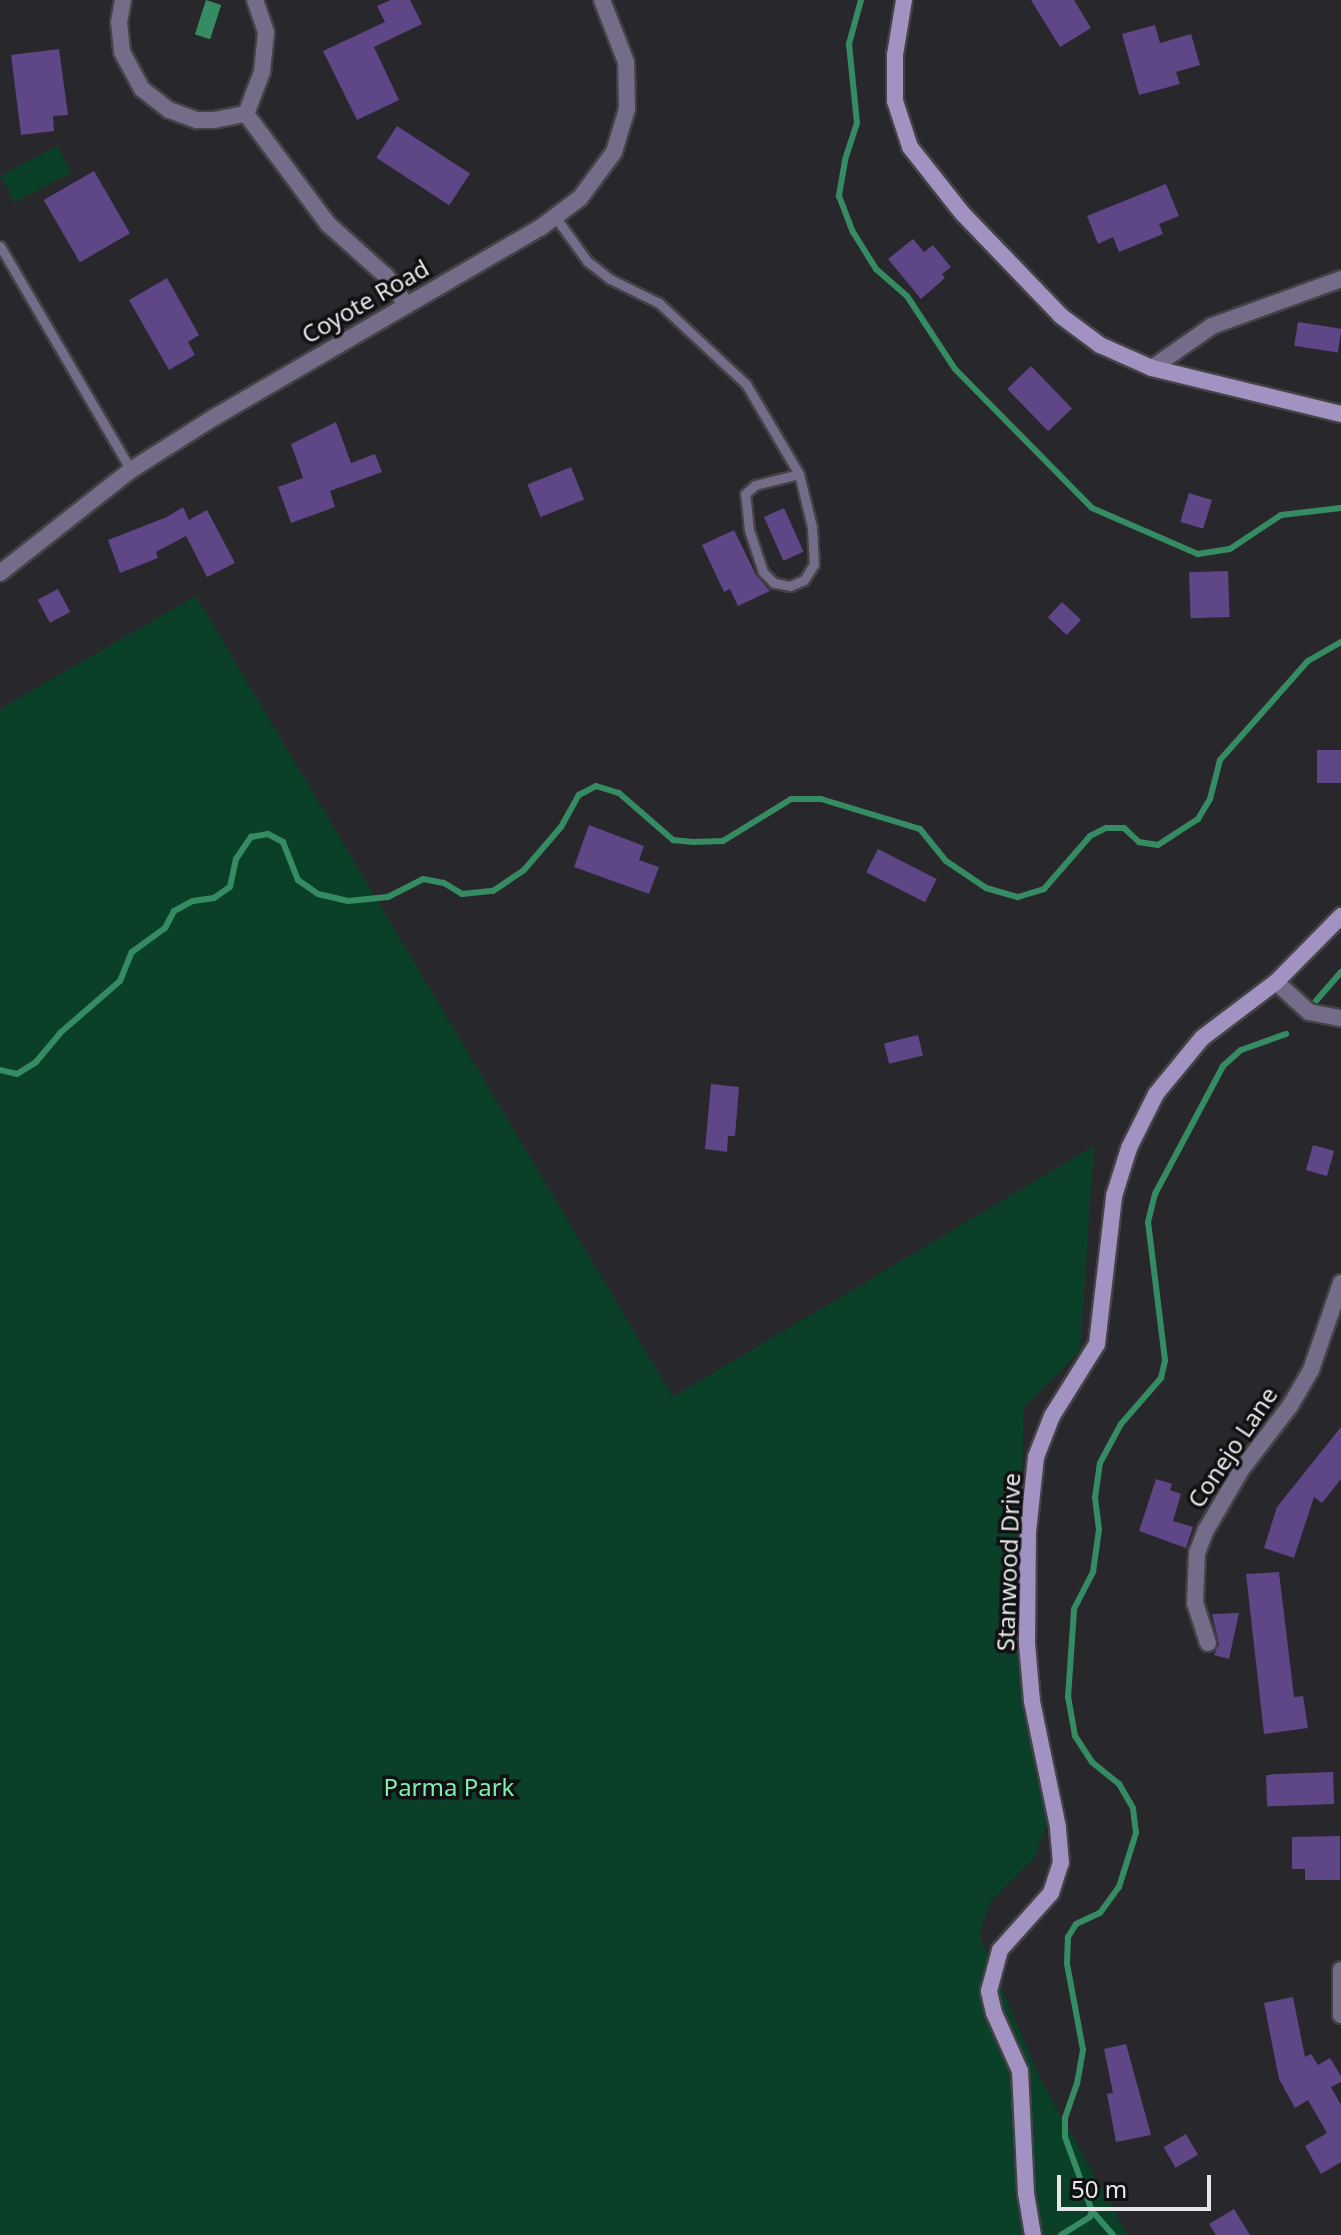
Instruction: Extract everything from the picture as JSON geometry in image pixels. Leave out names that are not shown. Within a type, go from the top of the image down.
[{"type":"main road","points":[[904,0],[895,55],[895,101],[902,130],[920,163],[963,214],[1061,316],[1100,345],[1152,368],[1341,414]]},
{"type":"main road","name":"Stanwood Drive","points":[[1033,2235],[1026,2193],[1020,2071],[994,2013],[989,1991],[1000,1950],[1051,1893],[1061,1863],[1058,1827],[1032,1701],[1028,1656],[1027,1550],[1033,1474],[1052,1416],[1097,1344],[1114,1196],[1142,1120],[1156,1094],[1191,1049],[1276,982],[1341,916]]},
{"type":"street","points":[[123,0],[119,22],[122,52],[133,77],[155,101],[197,120],[246,114]]},
{"type":"street","points":[[246,114],[262,72],[266,46],[263,18],[255,0]]},
{"type":"street","name":"Coyote Road","points":[[0,573],[131,470],[556,218],[603,172],[625,122],[626,62],[602,0]]},
{"type":"street","points":[[246,114],[267,137],[321,216],[386,276],[406,305]]},
{"type":"street","points":[[1152,368],[1212,326],[1341,279]]},
{"type":"street","points":[[1276,982],[1309,1012],[1341,1018]]},
{"type":"street","name":"Conejo Lane","points":[[1208,1643],[1195,1603],[1197,1553],[1206,1530],[1241,1470],[1290,1406],[1311,1370],[1341,1283]]},
{"type":"street","points":[[1341,1970],[1341,2015]]},
{"type":"lane","points":[[556,218],[587,261],[610,279],[659,303],[746,384],[799,474],[812,527],[814,564],[804,580],[790,586],[774,583],[763,572],[749,530],[745,494],[755,485],[799,474]]},
{"type":"lane","points":[[0,246],[131,470]]},
{"type":"green space","points":[[57,146],[71,172],[15,203],[0,176]]},
{"type":"green space","name":"Parma Park","points":[[196,596],[673,1397],[1094,1146],[1080,1351],[1024,1408],[1019,1592],[1049,1820],[1035,1857],[991,1901],[979,1934],[1040,2079],[1128,2235],[0,2235],[0,709]]},
{"type":"shaded area","points":[[206,0],[221,5],[210,39],[195,34]]},
{"type":"building","points":[[391,0],[410,0],[422,24],[374,47],[399,100],[357,120],[323,51],[385,22],[377,6]]},
{"type":"building","points":[[1031,0],[1074,0],[1091,28],[1060,47]]},
{"type":"building","points":[[1155,25],[1160,43],[1191,34],[1200,65],[1176,72],[1180,84],[1139,95],[1122,34]]},
{"type":"building","points":[[59,49],[68,115],[53,116],[54,131],[21,135],[11,55]]},
{"type":"building","points":[[397,126],[470,173],[449,205],[376,158]]},
{"type":"building","points":[[94,171],[130,233],[80,262],[44,200]]},
{"type":"building","points":[[1166,184],[1179,216],[1159,224],[1163,234],[1119,252],[1113,237],[1098,244],[1087,216]]},
{"type":"building","points":[[913,239],[924,252],[933,245],[951,267],[942,274],[945,278],[921,299],[888,259]]},
{"type":"building","points":[[167,278],[199,335],[188,342],[195,355],[169,370],[129,300]]},
{"type":"building","points":[[1298,322],[1341,329],[1338,353],[1294,346]]},
{"type":"building","points":[[1031,366],[1072,408],[1048,431],[1007,389]]},
{"type":"building","points":[[336,422],[351,463],[375,454],[382,472],[330,491],[335,507],[291,523],[278,487],[303,478],[291,444]]},
{"type":"building","points":[[571,467],[584,499],[541,517],[527,485]]},
{"type":"building","points":[[1189,493],[1212,500],[1203,529],[1180,522]]},
{"type":"building","points":[[183,507],[189,520],[207,510],[235,563],[207,577],[186,536],[156,552],[158,558],[120,573],[108,540],[167,517]]},
{"type":"building","points":[[784,508],[804,552],[783,561],[764,517]]},
{"type":"building","points":[[734,530],[756,575],[770,591],[738,606],[730,589],[724,592],[702,545]]},
{"type":"building","points":[[1228,571],[1230,617],[1191,618],[1189,572]]},
{"type":"building","points":[[58,589],[70,612],[50,623],[38,600]]},
{"type":"building","points":[[1062,602],[1081,620],[1067,635],[1048,617]]},
{"type":"building","points":[[1317,750],[1341,750],[1341,783],[1317,783]]},
{"type":"building","points":[[589,825],[644,846],[639,860],[659,867],[649,894],[574,867]]},
{"type":"building","points":[[878,849],[937,879],[925,902],[866,872]]},
{"type":"building","points":[[918,1035],[923,1055],[889,1064],[884,1043]]},
{"type":"building","points":[[711,1084],[739,1087],[735,1136],[728,1136],[727,1152],[705,1149]]},
{"type":"building","points":[[1313,1145],[1334,1151],[1327,1176],[1306,1170]]},
{"type":"building","points":[[1341,1427],[1341,1479],[1322,1503],[1314,1497],[1294,1558],[1264,1548],[1277,1507]]},
{"type":"building","points":[[1156,1479],[1172,1484],[1170,1490],[1181,1494],[1173,1521],[1193,1527],[1186,1548],[1139,1531]]},
{"type":"building","points":[[1279,1572],[1294,1697],[1303,1696],[1308,1728],[1264,1734],[1246,1574]]},
{"type":"building","points":[[1239,1613],[1229,1659],[1214,1655],[1219,1644],[1212,1614]]},
{"type":"building","points":[[1333,1772],[1334,1804],[1267,1806],[1266,1774]]},
{"type":"building","points":[[1340,1836],[1340,1880],[1305,1880],[1305,1869],[1292,1869],[1292,1837]]},
{"type":"building","points":[[1293,1997],[1305,2057],[1311,2054],[1318,2065],[1330,2058],[1341,2076],[1341,2082],[1331,2087],[1341,2105],[1341,2162],[1321,2174],[1305,2146],[1327,2133],[1308,2100],[1295,2108],[1279,2079],[1264,2003]]},
{"type":"building","points":[[1126,2044],[1151,2135],[1116,2142],[1107,2094],[1113,2093],[1104,2049]]},
{"type":"building","points":[[1186,2134],[1198,2155],[1175,2168],[1163,2147]]},
{"type":"building","points":[[1234,2209],[1250,2235],[1216,2235],[1209,2224]]},
{"type":"waterway","points":[[861,0],[849,44],[857,123],[845,161],[839,196],[853,232],[876,269],[907,296],[955,369],[1092,508],[1198,554],[1230,549],[1281,515],[1341,508]]},
{"type":"waterway","points":[[0,1070],[17,1074],[36,1062],[60,1033],[120,981],[132,952],[165,928],[174,911],[193,901],[214,898],[230,887],[236,859],[251,837],[268,834],[283,842],[298,880],[318,894],[348,901],[388,897],[423,879],[444,883],[462,894],[493,891],[524,870],[561,827],[579,795],[596,786],[619,793],[673,840],[693,842],[723,841],[791,799],[821,799],[920,829],[946,861],[986,888],[1018,897],[1044,889],[1090,836],[1106,828],[1124,828],[1139,842],[1158,845],[1198,819],[1210,799],[1220,760],[1308,661],[1341,642]]},
{"type":"waterway","points":[[1315,1002],[1341,972]]},
{"type":"waterway","points":[[1113,2235],[1092,2211],[1065,2137],[1065,2118],[1077,2084],[1083,2050],[1067,1964],[1068,1937],[1076,1924],[1100,1913],[1119,1887],[1136,1833],[1133,1808],[1119,1784],[1092,1762],[1075,1736],[1068,1698],[1074,1609],[1093,1572],[1099,1530],[1095,1498],[1100,1463],[1121,1424],[1161,1378],[1165,1360],[1148,1222],[1155,1194],[1223,1066],[1241,1050],[1286,1034]]},
{"type":"waterway","points":[[1061,2235],[1090,2217],[1092,2211]]}]
